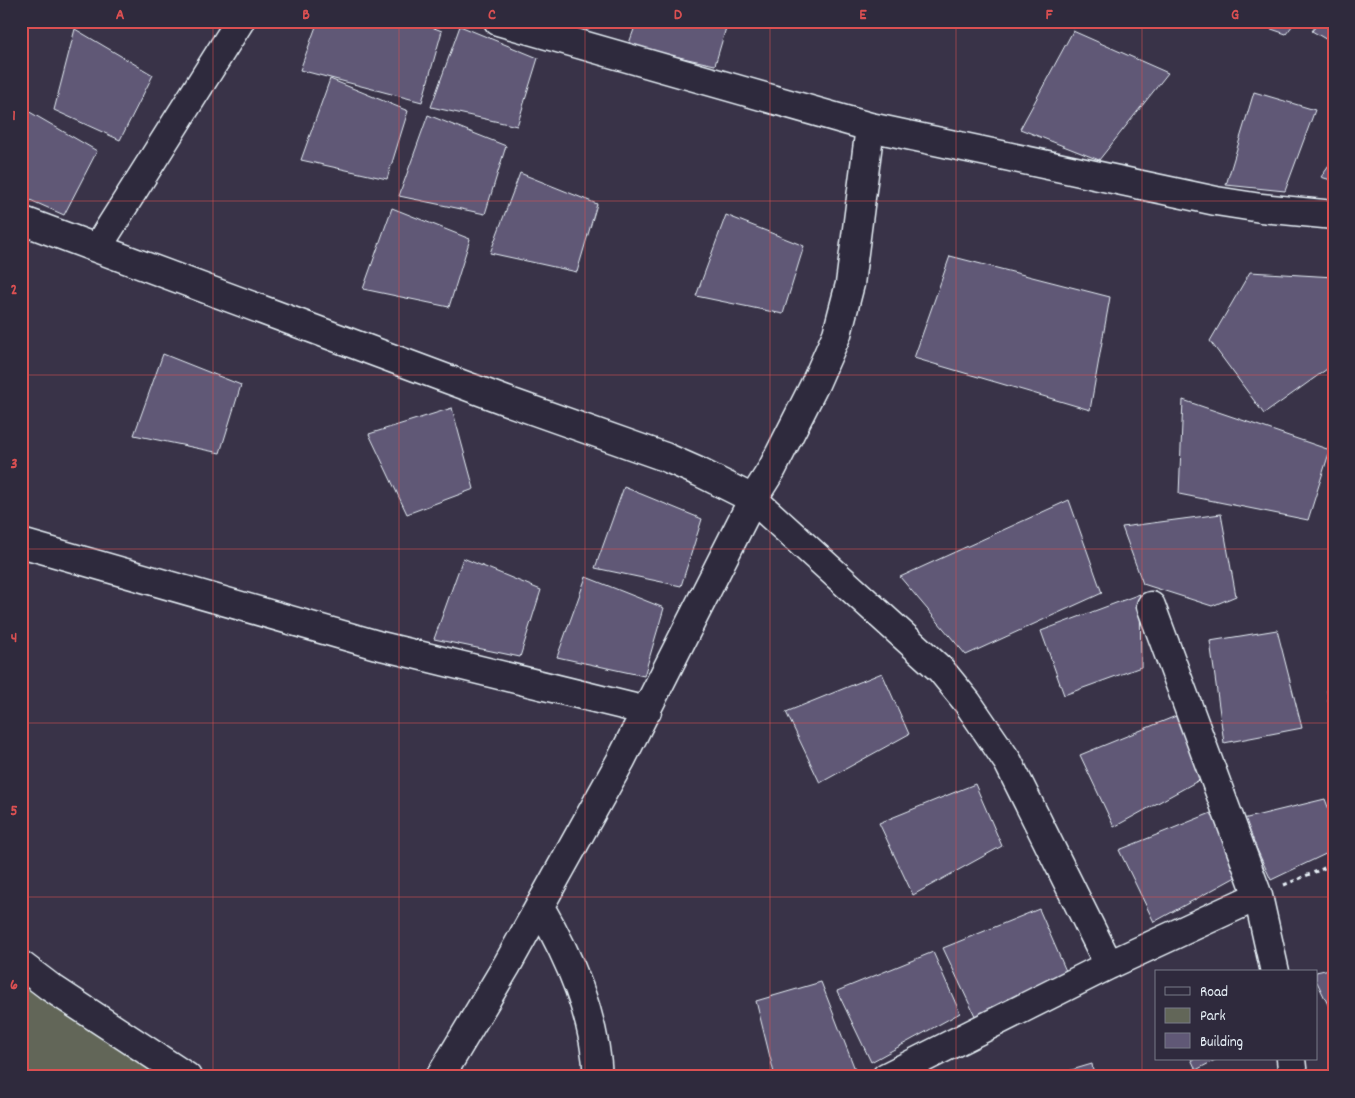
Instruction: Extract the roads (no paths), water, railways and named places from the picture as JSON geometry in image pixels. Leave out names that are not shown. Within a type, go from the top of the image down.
[{"type":"street","points":[[97,248],[240,21]]},
{"type":"street","points":[[498,21],[870,127],[1216,201],[1261,208],[1334,215]]},
{"type":"street","points":[[440,1077],[540,907],[647,711],[754,499],[772,469],[816,384],[837,334],[852,266],[870,127]]},
{"type":"street","points":[[21,220],[494,396],[665,457],[754,499],[941,670],[968,702],[1008,762],[1109,966]]},
{"type":"street","points":[[21,543],[377,645],[647,711]]},
{"type":"street","points":[[1150,606],[1258,896],[1275,970]]},
{"type":"street","points":[[886,1077],[1109,966],[1258,896]]},
{"type":"street","points":[[540,907],[562,945],[580,994],[595,1040],[598,1077]]},
{"type":"street","points":[[21,965],[50,987],[187,1077]]},
{"type":"street","points":[[1291,1060],[1293,1077]]}]
